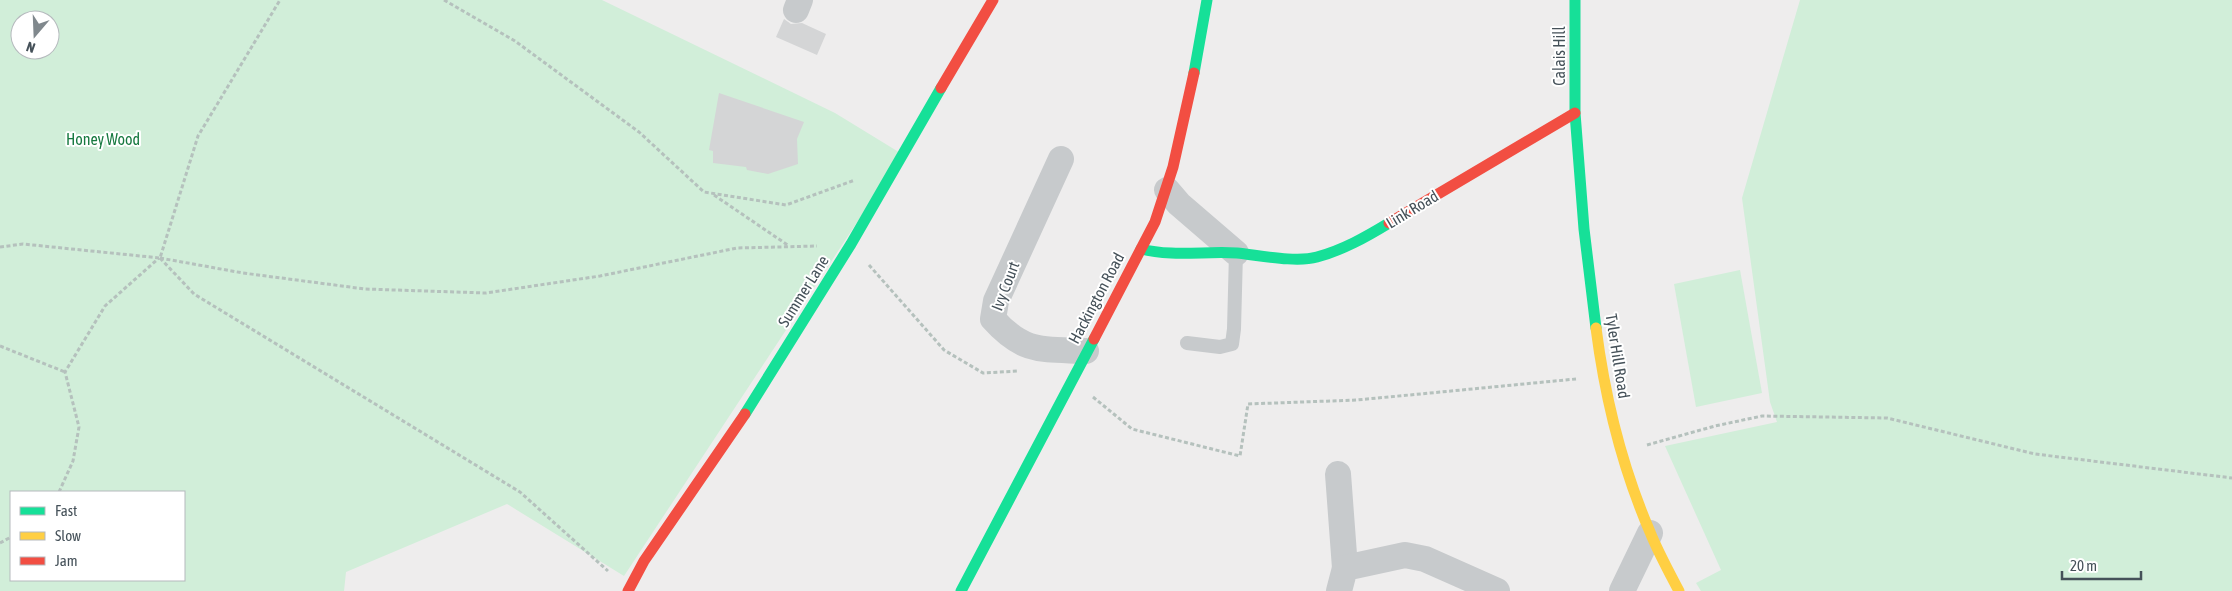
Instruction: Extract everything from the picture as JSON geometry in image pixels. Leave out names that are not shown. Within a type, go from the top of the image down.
[{"type":"street","name":"Summer Lane","points":[[628,590],[644,561],[723,448],[851,244],[895,165],[993,0]]},
{"type":"street","name":"Hackington Road","points":[[961,591],[1155,222],[1167,190],[1187,115],[1207,0]]},
{"type":"street","name":"Calais Hill","points":[[1575,113],[1576,0]]},
{"type":"street","name":"Link Road","points":[[1141,249],[1157,253],[1236,253],[1271,258],[1315,258],[1359,241],[1575,113]]},
{"type":"street","name":"Tyler Hill Road","points":[[1575,113],[1584,229],[1602,377],[1621,453],[1650,533],[1679,591]]},
{"type":"street","name":"Ivy Court","points":[[1062,159],[996,301],[993,319],[1007,334],[1032,348],[1086,352]]},
{"type":"street","points":[[1167,190],[1179,204],[1236,253]]},
{"type":"street","points":[[1338,474],[1342,579],[1405,555],[1425,559],[1497,591]]},
{"type":"street","points":[[1622,591],[1650,533]]},
{"type":"lane","points":[[1187,343],[1220,347],[1232,344],[1236,253]]},
{"type":"path","points":[[59,491],[73,461],[79,427],[65,372],[105,306],[160,258],[198,136],[280,0]]},
{"type":"path","points":[[444,0],[515,41],[639,132],[704,192],[786,205],[895,165]]},
{"type":"path","points":[[0,247],[23,244],[160,258],[243,273],[365,289],[486,293],[600,276],[737,248],[790,247],[711,193]]},
{"type":"path","points":[[851,244],[944,350],[982,373],[1022,370]]},
{"type":"path","points":[[160,258],[194,294],[520,492],[628,590]]},
{"type":"path","points":[[0,346],[65,372]]},
{"type":"path","points":[[1092,396],[1132,429],[1240,456],[1248,404],[1357,400],[1602,377]]},
{"type":"path","points":[[1621,453],[1715,426],[1762,416],[1887,418],[2035,454],[2232,478]]},
{"type":"green space","name":"Honey Wood","points":[[0,0],[602,0],[835,113],[902,154],[624,576],[507,504],[346,572],[344,591],[0,591]]},
{"type":"green space","points":[[1800,0],[2232,0],[2232,591],[1701,591],[1696,583],[1721,570],[1665,446],[1777,422],[1770,402],[1742,198]]},
{"type":"green space","points":[[1740,270],[1762,393],[1696,407],[1674,284]]},
{"type":"building","points":[[784,19],[791,24],[802,23],[826,34],[817,55],[776,37]]},
{"type":"building","points":[[719,93],[804,122],[797,139],[798,164],[768,174],[747,170],[746,167],[713,163],[713,151],[709,150]]},
{"type":"traffic: fast","points":[[1194,73],[1207,0]]},
{"type":"traffic: fast","points":[[1575,0],[1575,113],[1584,229],[1596,328]]},
{"type":"traffic: fast","points":[[745,414],[851,244],[941,88]]},
{"type":"traffic: fast","points":[[1141,249],[1165,253],[1237,253],[1288,259],[1308,259],[1345,247],[1389,223]]},
{"type":"traffic: fast","points":[[961,591],[1094,339]]},
{"type":"traffic: slow","points":[[1596,328],[1604,380],[1616,432],[1631,483],[1653,539],[1679,591]]},
{"type":"traffic: jam","points":[[941,88],[993,0]]},
{"type":"traffic: jam","points":[[1094,339],[1155,222],[1173,167],[1194,73]]},
{"type":"traffic: jam","points":[[1389,223],[1575,113]]},
{"type":"traffic: jam","points":[[628,591],[644,561],[745,414]]}]
